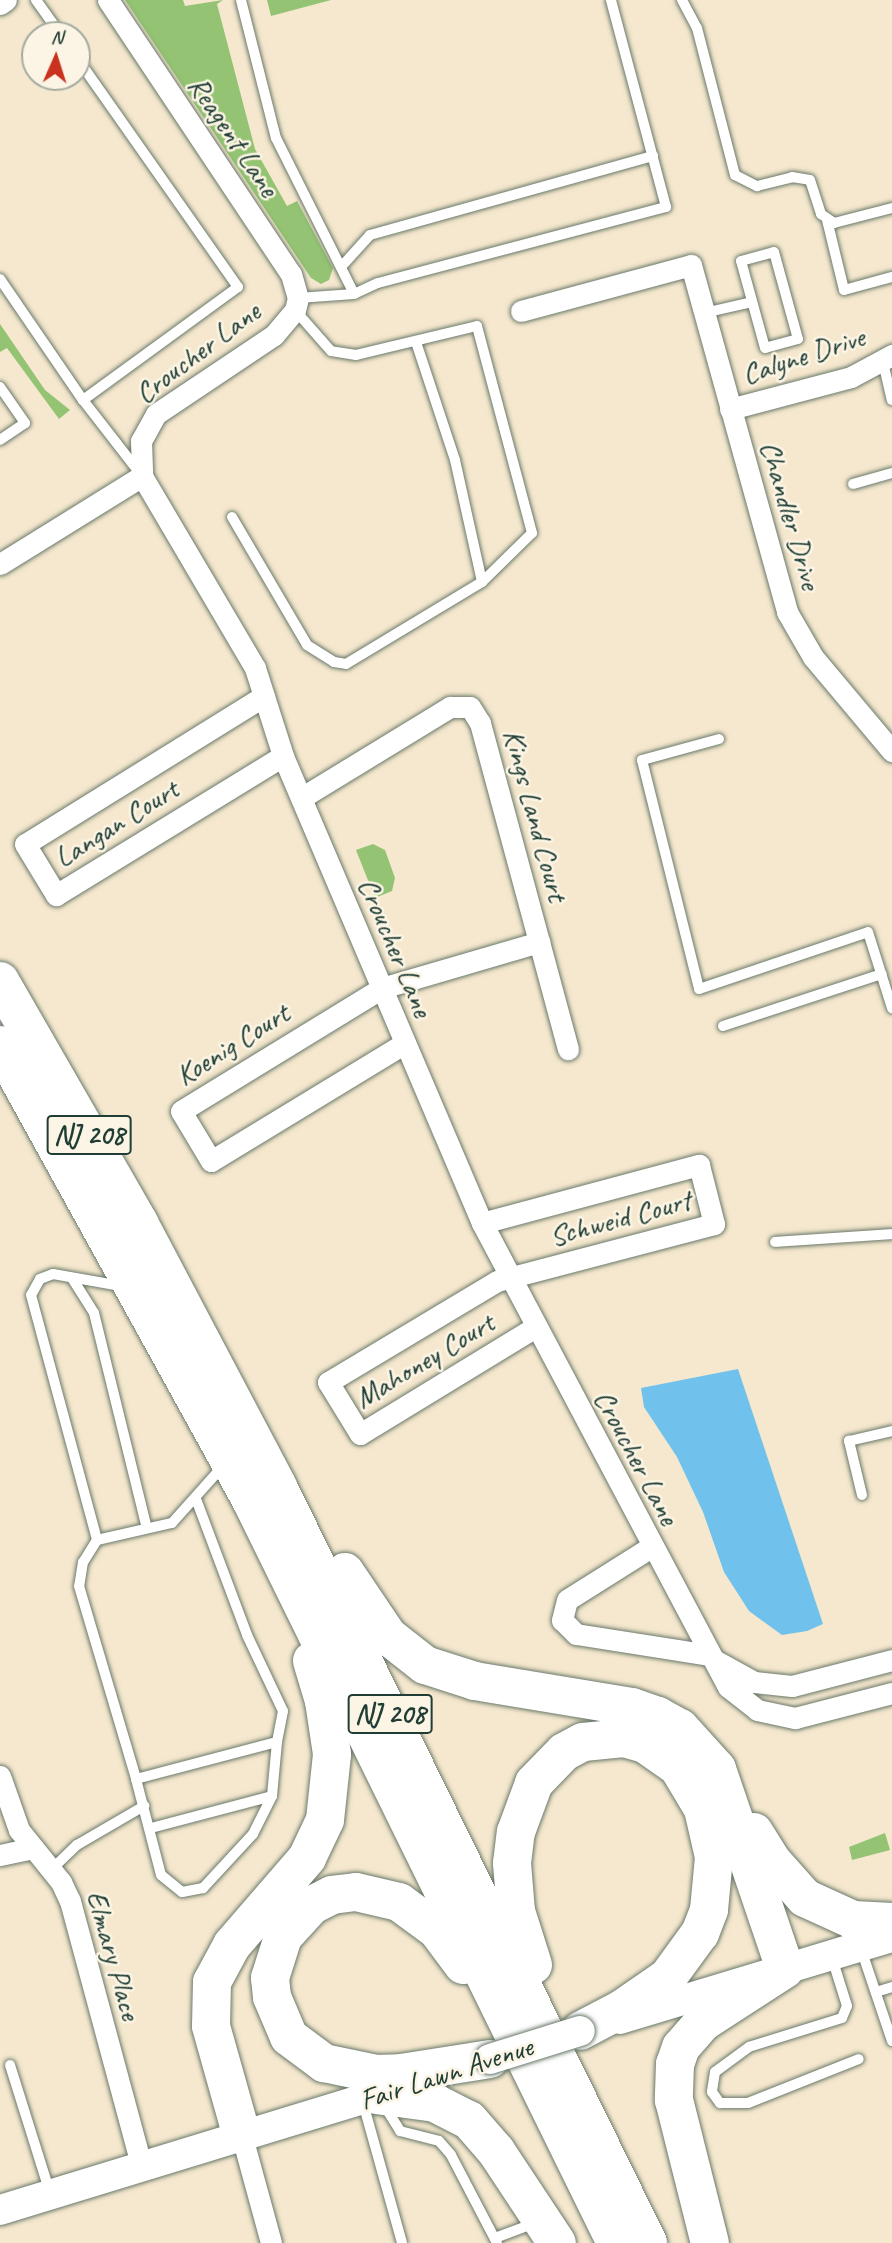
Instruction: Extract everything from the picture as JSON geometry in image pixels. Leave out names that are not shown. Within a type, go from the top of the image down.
[{"type":"highway","name":"NJ 208","points":[[0,981],[175,1291],[312,1554],[585,2148],[616,2243]]},
{"type":"highway","name":"NJ 208","points":[[0,1045],[231,1463],[585,2148],[648,2243]]},
{"type":"highway","points":[[175,1291],[372,1615],[405,1652],[425,1665],[475,1681],[632,1707],[658,1716],[680,1728],[717,1769],[772,1862],[805,1898],[828,1912],[853,1920],[892,1922]]},
{"type":"highway","points":[[231,1463],[316,1671],[332,1754],[329,1799],[317,1839],[294,1876],[232,1945],[212,1982],[211,2026],[241,2133]]},
{"type":"highway","points":[[580,2031],[646,1995],[668,1977],[700,1933],[714,1882],[710,1833],[693,1786],[663,1754],[624,1738],[583,1742],[549,1765],[523,1805],[512,1863],[516,1911],[585,2148]]},
{"type":"highway","points":[[710,2243],[674,2100],[675,2064],[685,2040],[703,2022],[785,1969],[717,1769]]},
{"type":"highway","points":[[490,2059],[376,2074],[324,2063],[305,2052],[289,2037],[272,1997],[270,1978],[283,1937],[312,1905],[332,1895],[379,1894],[419,1915],[437,1930],[466,1970],[585,2148]]},
{"type":"highway","points":[[369,2098],[435,2103],[469,2120],[496,2151],[549,2232]]},
{"type":"main road","name":"Fair Lawn Avenue","points":[[0,2210],[241,2133],[369,2098],[892,1937]]},
{"type":"street","points":[[0,4],[6,0]]},
{"type":"street","name":"Reagent Lane","points":[[108,0],[291,274],[297,304]]},
{"type":"street","name":"Chandler Drive","points":[[521,311],[691,265],[787,612],[813,657],[890,744]]},
{"type":"street","name":"Croucher Lane","points":[[297,304],[274,335],[156,414],[141,442],[142,476],[243,645],[264,696],[283,756],[482,1223],[710,1655],[741,1699],[775,1716],[814,1715],[892,1693]]},
{"type":"street","name":"Calyne Drive","points":[[730,409],[851,377],[887,359]]},
{"type":"street","points":[[0,564],[142,476]]},
{"type":"street","name":"Langan Court","points":[[264,696],[25,844],[56,895],[283,756]]},
{"type":"street","name":"Kings Land Court","points":[[301,798],[450,707],[470,707],[480,723],[568,1049]]},
{"type":"street","name":"Koenig Court","points":[[405,1043],[211,1161],[181,1111],[382,988],[539,942]]},
{"type":"street","name":"Schweid Court","points":[[482,1223],[699,1165],[715,1224],[509,1278]]},
{"type":"street","name":"Mahoney Court","points":[[509,1278],[485,1286],[328,1382],[360,1434],[535,1327]]},
{"type":"street","points":[[651,1547],[567,1600],[562,1620],[576,1634],[710,1655]]},
{"type":"street","name":"Croucher Lane","points":[[710,1655],[737,1675],[773,1686],[813,1682],[892,1660]]},
{"type":"street","name":"Elmary Place","points":[[0,1776],[10,1811],[32,1848],[52,1869],[77,1923],[141,2165]]},
{"type":"street","points":[[0,1855],[32,1848]]},
{"type":"street","points":[[241,2133],[271,2243]]},
{"type":"lane","points":[[36,0],[51,21]]},
{"type":"lane","points":[[240,0],[276,138],[354,294]]},
{"type":"lane","points":[[232,517],[307,645],[334,662],[346,664],[482,582],[532,533],[477,326],[356,355],[331,351],[297,304],[354,294],[378,283],[666,207],[611,0]]},
{"type":"lane","points":[[682,0],[697,28],[735,175],[757,186],[792,177],[810,180],[827,220],[844,290],[892,277]]},
{"type":"lane","points":[[83,400],[238,287],[91,78]]},
{"type":"lane","points":[[341,267],[370,235],[653,156]]},
{"type":"lane","points":[[827,220],[834,223],[892,208]]},
{"type":"lane","points":[[774,252],[798,339],[765,348],[752,302],[741,261],[774,252]]},
{"type":"lane","points":[[0,278],[83,400],[142,476]]},
{"type":"lane","points":[[704,313],[752,302]]},
{"type":"lane","points":[[416,342],[455,460],[482,582]]},
{"type":"lane","points":[[887,359],[892,400]]},
{"type":"lane","points":[[0,387],[25,423],[0,440]]},
{"type":"lane","points":[[853,484],[892,473]]},
{"type":"lane","points":[[719,739],[642,760],[699,989],[868,932],[892,1008]]},
{"type":"lane","points":[[723,1026],[882,974]]},
{"type":"lane","points":[[775,1242],[892,1234]]},
{"type":"lane","points":[[97,1540],[31,1295],[40,1279],[53,1274],[137,1289]]},
{"type":"lane","points":[[72,1278],[94,1313],[148,1528]]},
{"type":"lane","points":[[862,1495],[849,1441],[892,1430]]},
{"type":"lane","points":[[196,1499],[247,1635],[283,1711],[276,1742],[272,1796],[253,1834],[203,1888],[182,1892],[161,1875],[145,1806],[79,1586],[83,1562],[97,1540],[172,1523],[231,1463]]},
{"type":"lane","points":[[136,1779],[276,1742]]},
{"type":"lane","points":[[151,1828],[272,1796]]},
{"type":"lane","points":[[52,1869],[77,1845],[145,1806]]},
{"type":"lane","points":[[860,1947],[892,2041]]},
{"type":"lane","points":[[832,1955],[847,2006],[842,2018],[749,2047],[715,2072],[712,2092],[720,2103],[748,2103],[859,2059]]},
{"type":"lane","points":[[876,1992],[892,1987]]},
{"type":"lane","points":[[10,2065],[50,2193]]},
{"type":"lane","points":[[369,2098],[400,2131],[439,2141],[451,2155],[496,2240],[549,2232]]},
{"type":"lane","points":[[369,2098],[402,2243]]},
{"type":"green space","points":[[125,0],[183,0],[185,6],[223,0],[217,4],[255,149],[287,206],[297,201],[333,268],[329,280],[321,284],[311,278]]},
{"type":"green space","points":[[267,0],[331,0],[271,16]]},
{"type":"green space","points":[[0,324],[45,390],[70,410],[59,419],[7,348],[0,352]]},
{"type":"green space","points":[[373,844],[385,850],[395,878],[392,891],[375,898],[356,850]]},
{"type":"green space","points":[[885,1833],[890,1850],[852,1860],[849,1847]]},
{"type":"water","points":[[738,1369],[823,1624],[807,1631],[782,1635],[749,1611],[724,1572],[703,1512],[677,1457],[644,1407],[641,1388]]}]
